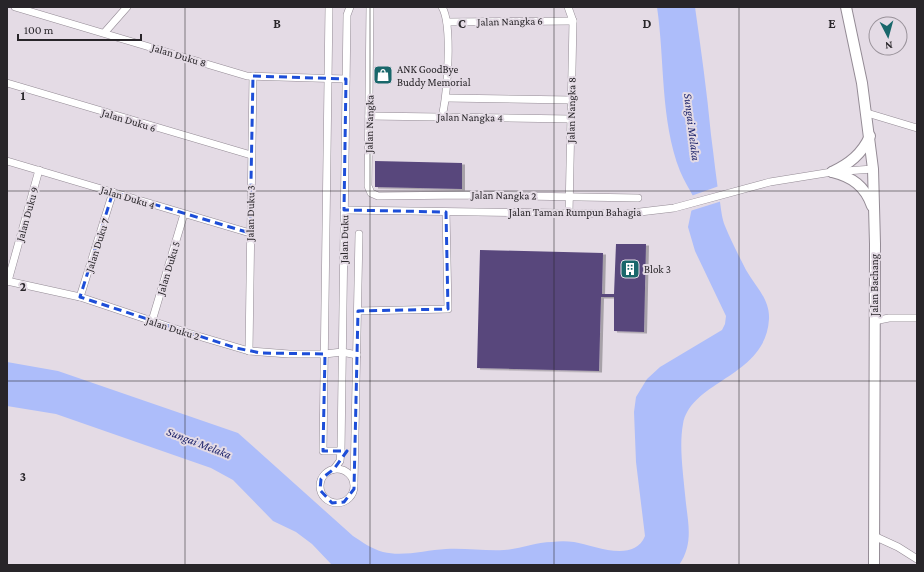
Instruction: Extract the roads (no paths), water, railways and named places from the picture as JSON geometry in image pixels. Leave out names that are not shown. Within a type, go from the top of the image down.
[{"type":"street","name":"Jalan Duku 8","points":[[15,7],[32,9],[253,76],[346,79]]},
{"type":"street","points":[[105,32],[127,7]]},
{"type":"street","points":[[329,7],[323,451],[341,451]]},
{"type":"street","name":"Jalan Duku","points":[[334,469],[340,461],[341,451],[347,15],[350,7]]},
{"type":"street","name":"Jalan Nangka","points":[[370,7],[368,186],[371,193]]},
{"type":"street","points":[[442,7],[447,18],[446,98],[442,117]]},
{"type":"street","name":"Jalan Nangka 8","points":[[568,7],[573,21],[569,213]]},
{"type":"street","name":"Jalan Bachang","points":[[846,7],[862,83],[870,136],[873,169],[874,565]]},
{"type":"street","name":"Jalan Nangka 6","points":[[447,18],[573,21]]},
{"type":"street","name":"Jalan Duku 3","points":[[248,351],[253,76]]},
{"type":"street","name":"Jalan Duku 6","points":[[7,83],[251,155]]},
{"type":"street","points":[[446,98],[571,100]]},
{"type":"street","points":[[867,113],[917,128]]},
{"type":"street","name":"Jalan Nangka 4","points":[[369,116],[571,119]]},
{"type":"street","points":[[832,172],[845,166],[854,159],[866,144],[870,136]]},
{"type":"street","name":"Jalan Duku 4","points":[[7,161],[250,233]]},
{"type":"street","name":"Jalan Taman Rumpun Bahagia","points":[[344,210],[623,214],[651,212],[677,207],[770,182],[832,172],[873,169]]},
{"type":"street","name":"Jalan Duku 9","points":[[7,281],[39,170]]},
{"type":"street","points":[[832,172],[850,178],[858,184],[865,192],[874,212]]},
{"type":"street","name":"Jalan Duku 7","points":[[80,297],[113,192]]},
{"type":"street","name":"Jalan Nangka 2","points":[[371,193],[378,196],[466,195],[638,198]]},
{"type":"street","points":[[358,311],[448,309],[446,212]]},
{"type":"street","name":"Jalan Duku 5","points":[[152,321],[184,214]]},
{"type":"street","points":[[354,483],[353,478],[345,470],[334,469],[324,474],[320,484],[320,490],[327,500],[338,503],[344,502],[352,494],[354,483],[358,355],[359,234]]},
{"type":"street","name":"Jalan Duku 2","points":[[7,281],[80,297],[248,351],[275,354],[325,354],[342,352],[358,355]]},
{"type":"street","points":[[874,321],[889,318],[917,318]]},
{"type":"street","points":[[874,536],[898,547],[917,559]]},
{"type":"water","name":"Sungai Melaka","points":[[657,7],[695,7],[716,176],[723,220],[746,270],[765,299],[769,312],[765,338],[755,354],[743,366],[699,397],[689,409],[683,424],[681,441],[682,459],[689,531],[687,548],[679,565],[332,565],[312,544],[296,532],[273,521],[233,480],[211,468],[56,414],[7,406],[7,362],[58,371],[238,433],[353,536],[371,547],[383,552],[406,554],[453,549],[504,550],[546,542],[563,541],[613,551],[632,549],[640,544],[645,536],[636,462],[634,412],[636,397],[647,379],[660,367],[722,330],[725,324],[726,316],[695,251],[688,227],[694,198],[680,171],[669,131]]},
{"type":"place","name":"ANK GoodBye Buddy Memorial","points":[[383,75]]},
{"type":"place","name":"Blok 3","points":[[630,269]]}]
